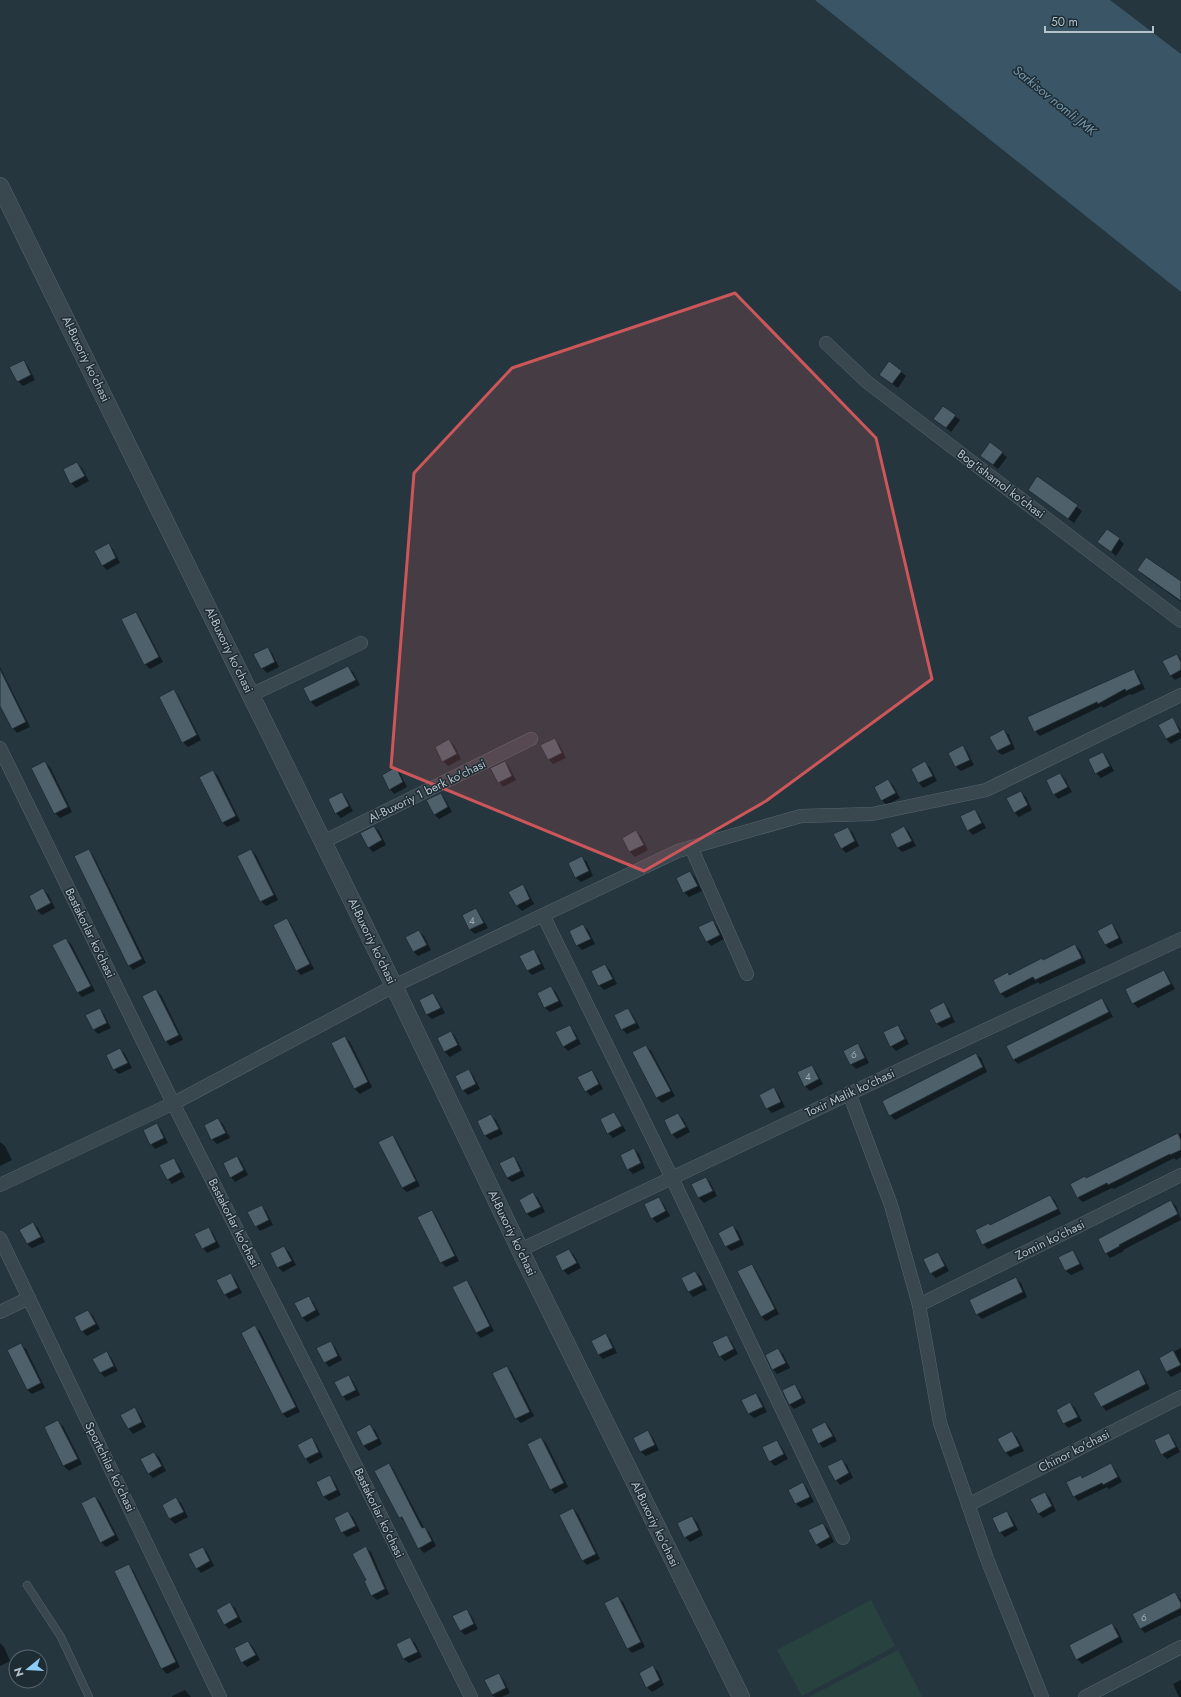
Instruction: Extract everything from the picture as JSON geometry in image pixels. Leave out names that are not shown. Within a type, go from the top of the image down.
[{"type":"street","name":"Al-Buxoriy ko'chasi","points":[[0,186],[394,986],[520,1250],[741,1697]]},
{"type":"street","name":"Bog'ishamol ko'chasi","points":[[826,343],[867,382],[1181,621]]},
{"type":"street","points":[[251,695],[361,643]]},
{"type":"street","points":[[0,1185],[173,1103],[394,986],[678,851],[801,816],[872,814],[986,790],[1181,695]]},
{"type":"street","name":"Al-Buxoriy 1 berk ko'chasi","points":[[323,842],[531,739]]},
{"type":"street","name":"Bastakorlar ko'chasi","points":[[0,748],[173,1103],[471,1697]]},
{"type":"street","points":[[691,847],[747,974]]},
{"type":"street","points":[[542,915],[672,1178],[843,1538]]},
{"type":"street","name":"Toxir Malik ko'chasi","points":[[520,1250],[1181,939]]},
{"type":"street","points":[[849,1094],[891,1205],[919,1305],[940,1423],[987,1559],[1042,1697]]},
{"type":"street","name":"Zomin ko'chasi","points":[[919,1305],[1181,1175]]},
{"type":"street","name":"Sportchilar ko'chasi","points":[[0,1238],[220,1697]]},
{"type":"street","points":[[0,1312],[29,1298]]},
{"type":"street","name":"Chinor ko'chasi","points":[[968,1505],[1181,1397]]},
{"type":"street","points":[[1085,1697],[1181,1647]]},
{"type":"lane","points":[[27,1585],[61,1637],[89,1697]]},
{"type":"highlighted area","points":[[735,293],[876,438],[932,679],[766,801],[644,871],[391,767],[414,473],[512,368]]},
{"type":"green space","points":[[871,1600],[895,1646],[802,1696],[777,1650]]},
{"type":"green space","points":[[898,1650],[922,1696],[921,1697],[809,1697]]},
{"type":"water","name":"Sarkisov nomli JMK","points":[[815,0],[1110,0],[1181,54],[1181,292]]},
{"type":"building","points":[[24,360],[31,375],[17,382],[9,367]]},
{"type":"building","points":[[889,361],[902,371],[892,384],[879,375]]},
{"type":"building","points":[[943,406],[956,415],[946,428],[933,419]]},
{"type":"building","points":[[990,442],[1003,452],[993,465],[980,456]]},
{"type":"building","points":[[77,462],[85,476],[70,484],[63,469]]},
{"type":"building","points":[[1037,476],[1078,505],[1068,519],[1028,490]]},
{"type":"building","points":[[1107,529],[1120,538],[1111,552],[1097,542]]},
{"type":"building","points":[[109,543],[116,558],[102,566],[94,551]]},
{"type":"building","points":[[1146,557],[1181,581],[1181,601],[1137,570]]},
{"type":"building","points":[[136,612],[159,657],[144,665],[121,619]]},
{"type":"building","points":[[268,647],[275,662],[261,669],[253,654]]},
{"type":"building","points":[[1177,654],[1181,662],[1181,670],[1170,676],[1162,661]]},
{"type":"building","points":[[348,666],[356,680],[310,702],[303,688]]},
{"type":"building","points":[[0,669],[26,722],[12,729],[0,706]]},
{"type":"building","points":[[1134,669],[1141,684],[1126,691],[1125,689],[1098,704],[1097,702],[1034,732],[1027,717]]},
{"type":"building","points":[[174,689],[197,735],[182,743],[159,697]]},
{"type":"building","points":[[1173,717],[1180,732],[1166,739],[1158,725]]},
{"type":"building","points":[[1004,729],[1011,744],[997,751],[989,737]]},
{"type":"building","points":[[555,738],[562,753],[548,760],[540,745]]},
{"type":"building","points":[[449,739],[457,754],[442,762],[435,747]]},
{"type":"building","points":[[963,745],[970,760],[955,767],[948,753]]},
{"type":"building","points":[[1103,752],[1110,766],[1095,774],[1088,759]]},
{"type":"building","points":[[45,761],[68,807],[54,814],[31,768]]},
{"type":"building","points":[[505,761],[512,776],[498,783],[490,768]]},
{"type":"building","points":[[925,761],[933,776],[918,783],[911,769]]},
{"type":"building","points":[[396,767],[403,782],[389,790],[382,775]]},
{"type":"building","points":[[213,770],[236,816],[222,823],[199,777]]},
{"type":"building","points":[[1060,773],[1068,787],[1053,795],[1046,780]]},
{"type":"building","points":[[888,779],[896,793],[881,801],[874,787]]},
{"type":"building","points":[[1021,791],[1028,805],[1014,813],[1006,798]]},
{"type":"building","points":[[342,792],[349,806],[335,814],[328,799]]},
{"type":"building","points":[[441,793],[448,807],[434,815],[426,800]]},
{"type":"building","points":[[975,809],[982,823],[967,831],[960,816]]},
{"type":"building","points":[[374,826],[382,840],[368,848],[360,833]]},
{"type":"building","points":[[904,826],[912,841],[897,848],[890,834]]},
{"type":"building","points":[[848,827],[855,841],[841,849],[833,834]]},
{"type":"building","points":[[636,830],[644,845],[629,852],[622,838]]},
{"type":"building","points":[[89,849],[142,959],[128,966],[74,856]]},
{"type":"building","points":[[251,849],[274,895],[260,902],[237,856]]},
{"type":"building","points":[[582,856],[589,871],[575,878],[568,863]]},
{"type":"building","points":[[690,871],[698,886],[683,893],[676,878]]},
{"type":"building","points":[[523,884],[530,899],[516,906],[508,892]]},
{"type":"building","points":[[43,888],[51,903],[36,911],[29,896]]},
{"type":"building","points":[[476,908],[484,923],[469,930],[462,915]]},
{"type":"building","points":[[287,918],[310,964],[296,971],[273,925]]},
{"type":"building","points":[[713,920],[720,935],[706,942],[698,927]]},
{"type":"building","points":[[1112,923],[1119,938],[1105,945],[1097,931]]},
{"type":"building","points":[[583,924],[591,939],[576,946],[569,931]]},
{"type":"building","points":[[419,930],[427,945],[413,952],[405,937]]},
{"type":"building","points":[[66,938],[91,986],[77,993],[52,945]]},
{"type":"building","points":[[1075,944],[1082,958],[1035,980],[1033,977],[1000,994],[993,980],[1008,972],[1009,975],[1042,958],[1043,960]]},
{"type":"building","points":[[534,949],[541,964],[527,971],[519,956]]},
{"type":"building","points":[[605,964],[613,979],[598,986],[591,971]]},
{"type":"building","points":[[1164,970],[1171,984],[1132,1004],[1125,989]]},
{"type":"building","points":[[551,986],[559,1001],[544,1008],[537,993]]},
{"type":"building","points":[[156,989],[179,1035],[165,1042],[142,996]]},
{"type":"building","points":[[433,993],[441,1008],[426,1015],[419,1000]]},
{"type":"building","points":[[1102,998],[1109,1012],[1013,1060],[1006,1046]]},
{"type":"building","points":[[944,1002],[951,1017],[936,1024],[929,1010]]},
{"type":"building","points":[[100,1008],[107,1023],[93,1030],[85,1015]]},
{"type":"building","points":[[628,1008],[636,1023],[621,1030],[614,1015]]},
{"type":"building","points":[[570,1025],[577,1039],[563,1047],[555,1032]]},
{"type":"building","points":[[898,1025],[905,1039],[890,1047],[883,1032]]},
{"type":"building","points":[[451,1031],[458,1045],[444,1052],[437,1038]]},
{"type":"building","points":[[345,1036],[368,1082],[354,1089],[331,1043]]},
{"type":"building","points":[[858,1043],[865,1058],[850,1065],[843,1051]]},
{"type":"building","points":[[646,1045],[671,1091],[656,1098],[632,1052]]},
{"type":"building","points":[[120,1048],[128,1063],[113,1070],[106,1055]]},
{"type":"building","points":[[976,1053],[983,1067],[889,1116],[882,1101]]},
{"type":"building","points":[[812,1065],[819,1079],[804,1087],[797,1072]]},
{"type":"building","points":[[469,1069],[476,1084],[462,1091],[455,1076]]},
{"type":"building","points":[[592,1070],[599,1084],[585,1092],[577,1077]]},
{"type":"building","points":[[774,1087],[781,1102],[766,1109],[759,1095]]},
{"type":"building","points":[[614,1112],[622,1126],[607,1134],[600,1119]]},
{"type":"building","points":[[678,1113],[686,1127],[671,1135],[664,1120]]},
{"type":"building","points":[[491,1114],[499,1129],[484,1136],[477,1121]]},
{"type":"building","points":[[218,1118],[226,1133],[211,1140],[204,1125]]},
{"type":"building","points":[[157,1123],[164,1138],[150,1145],[143,1130]]},
{"type":"building","points":[[1178,1133],[1181,1140],[1181,1150],[1077,1198],[1070,1184],[1085,1176],[1086,1178]]},
{"type":"building","points":[[393,1135],[416,1181],[402,1188],[378,1142]]},
{"type":"building","points":[[634,1148],[641,1163],[627,1170],[620,1155]]},
{"type":"building","points":[[237,1156],[244,1170],[230,1178],[223,1163]]},
{"type":"building","points":[[514,1156],[521,1171],[507,1178],[499,1163]]},
{"type":"building","points":[[174,1158],[181,1172],[167,1180],[159,1165]]},
{"type":"building","points":[[706,1177],[713,1191],[698,1198],[691,1184]]},
{"type":"building","points":[[533,1192],[541,1207],[526,1214],[519,1200]]},
{"type":"building","points":[[1050,1195],[1058,1209],[982,1245],[975,1230],[989,1223],[990,1225]]},
{"type":"building","points":[[659,1197],[666,1211],[651,1219],[644,1204]]},
{"type":"building","points":[[1171,1200],[1178,1214],[1105,1254],[1098,1239]]},
{"type":"building","points":[[262,1205],[269,1220],[255,1227],[247,1212]]},
{"type":"building","points":[[432,1210],[455,1256],[440,1263],[417,1217]]},
{"type":"building","points":[[33,1222],[41,1237],[27,1244],[19,1230]]},
{"type":"building","points":[[733,1225],[740,1240],[725,1247],[718,1233]]},
{"type":"building","points":[[209,1227],[216,1242],[202,1249],[194,1234]]},
{"type":"building","points":[[284,1246],[292,1261],[277,1268],[270,1253]]},
{"type":"building","points":[[569,1249],[577,1263],[562,1271],[555,1256]]},
{"type":"building","points":[[1073,1250],[1080,1264],[1065,1271],[1058,1257]]},
{"type":"building","points":[[938,1252],[945,1266],[930,1274],[923,1259]]},
{"type":"building","points":[[752,1264],[775,1309],[761,1317],[737,1271]]},
{"type":"building","points":[[695,1271],[703,1285],[688,1292],[681,1278]]},
{"type":"building","points":[[231,1273],[238,1288],[224,1295],[216,1280]]},
{"type":"building","points":[[1016,1277],[1023,1292],[976,1315],[969,1300]]},
{"type":"building","points":[[467,1280],[490,1326],[476,1333],[452,1287]]},
{"type":"building","points":[[309,1296],[316,1310],[302,1318],[294,1303]]},
{"type":"building","points":[[88,1310],[96,1324],[81,1332],[74,1317]]},
{"type":"building","points":[[255,1325],[296,1407],[282,1414],[241,1333]]},
{"type":"building","points":[[606,1333],[613,1348],[598,1355],[591,1341]]},
{"type":"building","points":[[727,1335],[734,1349],[719,1357],[712,1342]]},
{"type":"building","points":[[331,1341],[338,1356],[324,1363],[316,1348]]},
{"type":"building","points":[[21,1343],[41,1383],[27,1390],[7,1350]]},
{"type":"building","points":[[778,1348],[786,1363],[772,1370],[765,1355]]},
{"type":"building","points":[[1173,1350],[1181,1365],[1166,1372],[1159,1358]]},
{"type":"building","points":[[107,1351],[114,1366],[100,1373],[92,1359]]},
{"type":"building","points":[[507,1366],[530,1412],[515,1419],[492,1373]]},
{"type":"building","points":[[1139,1369],[1146,1384],[1101,1407],[1093,1393]]},
{"type":"building","points":[[349,1375],[356,1390],[342,1397],[334,1382]]},
{"type":"building","points":[[795,1384],[802,1398],[789,1405],[782,1390]]},
{"type":"building","points":[[756,1393],[763,1407],[748,1414],[741,1400]]},
{"type":"building","points":[[1070,1402],[1078,1417],[1063,1424],[1056,1410]]},
{"type":"building","points":[[135,1407],[142,1422],[128,1429],[120,1415]]},
{"type":"building","points":[[58,1420],[78,1459],[63,1466],[44,1427]]},
{"type":"building","points":[[825,1422],[833,1436],[818,1444],[811,1429]]},
{"type":"building","points":[[370,1424],[378,1439],[363,1446],[356,1432]]},
{"type":"building","points":[[648,1430],[655,1445],[640,1452],[633,1438]]},
{"type":"building","points":[[1012,1431],[1020,1446],[1005,1453],[997,1439]]},
{"type":"building","points":[[1169,1433],[1176,1447],[1161,1455],[1154,1440]]},
{"type":"building","points":[[312,1437],[319,1452],[305,1459],[297,1445]]},
{"type":"building","points":[[541,1437],[564,1483],[550,1490],[527,1444]]},
{"type":"building","points":[[777,1440],[784,1454],[769,1462],[762,1447]]},
{"type":"building","points":[[154,1452],[162,1466],[148,1474],[140,1459]]},
{"type":"building","points":[[842,1459],[849,1473],[835,1481],[827,1466]]},
{"type":"building","points":[[389,1463],[422,1528],[425,1527],[432,1541],[418,1549],[402,1517],[399,1518],[374,1471]]},
{"type":"building","points":[[1111,1463],[1118,1477],[1103,1485],[1102,1483],[1073,1497],[1066,1482],[1081,1475],[1082,1478]]},
{"type":"building","points":[[330,1475],[337,1490],[323,1497],[316,1482]]},
{"type":"building","points":[[803,1482],[810,1497],[795,1504],[788,1490]]},
{"type":"building","points":[[1045,1492],[1052,1506],[1038,1514],[1030,1499]]},
{"type":"building","points":[[95,1496],[115,1535],[100,1543],[81,1503]]},
{"type":"building","points":[[176,1497],[184,1512],[169,1519],[162,1505]]},
{"type":"building","points":[[573,1508],[596,1554],[582,1561],[559,1515]]},
{"type":"building","points":[[348,1511],[356,1526],[341,1533],[334,1518]]},
{"type":"building","points":[[1007,1511],[1014,1526],[999,1533],[992,1518]]},
{"type":"building","points":[[692,1516],[699,1530],[684,1538],[677,1523]]},
{"type":"building","points":[[823,1523],[830,1537],[816,1545],[808,1530]]},
{"type":"building","points":[[366,1546],[385,1589],[371,1596],[364,1581],[366,1580],[352,1554]]},
{"type":"building","points":[[203,1547],[210,1561],[196,1569],[188,1554]]},
{"type":"building","points":[[129,1564],[176,1662],[161,1669],[114,1571]]},
{"type":"building","points":[[1175,1592],[1181,1603],[1181,1608],[1140,1629],[1132,1614]]},
{"type":"building","points":[[618,1596],[641,1642],[627,1649],[604,1603]]},
{"type":"building","points":[[230,1602],[238,1617],[224,1625],[216,1610]]},
{"type":"building","points":[[467,1609],[474,1624],[460,1631],[452,1616]]},
{"type":"building","points":[[1112,1623],[1119,1637],[1076,1660],[1069,1645]]},
{"type":"building","points":[[410,1637],[418,1652],[403,1659],[396,1644]]},
{"type":"building","points":[[248,1641],[256,1655],[241,1663],[234,1648]]},
{"type":"building","points":[[653,1665],[660,1680],[646,1688],[639,1673]]},
{"type":"building","points":[[499,1673],[506,1688],[492,1695],[484,1680]]}]
